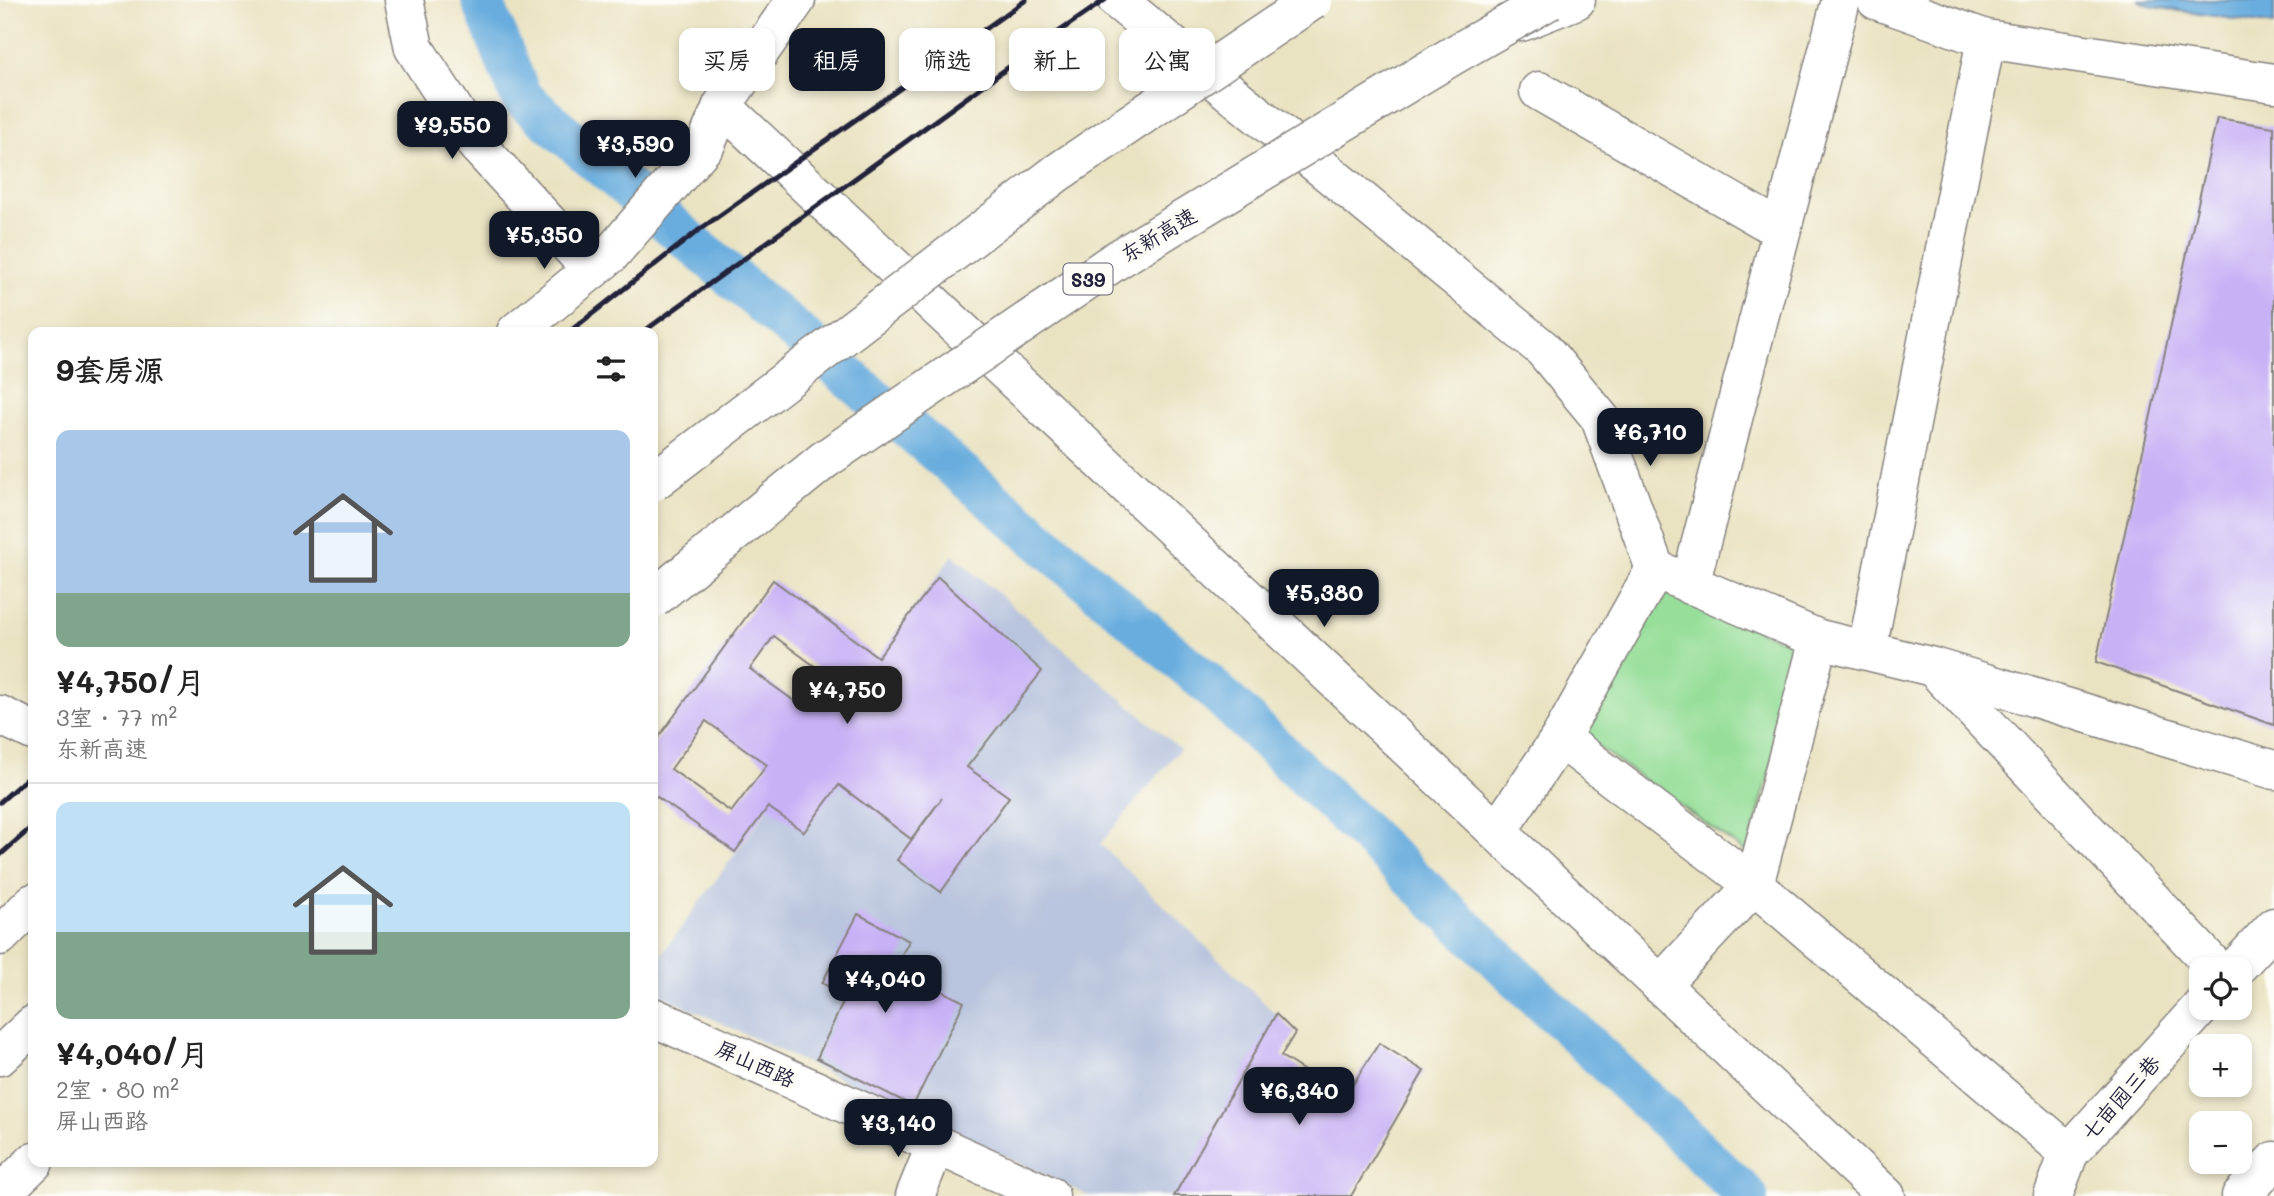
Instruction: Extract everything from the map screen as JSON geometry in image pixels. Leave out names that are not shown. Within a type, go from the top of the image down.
[{"type":"main road","points":[[404,0],[414,48],[476,144],[601,263]]},
{"type":"main road","points":[[522,327],[601,263],[706,144],[722,106],[796,0]]},
{"type":"main road","points":[[1117,0],[1543,349],[1600,418],[1655,569],[1819,639],[1933,667],[2274,770]]},
{"type":"main road","points":[[658,478],[1057,173],[1313,0]]},
{"type":"main road","name":"东新高速","points":[[658,595],[824,460],[1115,261],[1550,0]]},
{"type":"main road","points":[[1493,33],[1576,0]]},
{"type":"main road","points":[[1690,585],[1841,0]]},
{"type":"main road","points":[[1876,0],[1986,39],[2274,83]]},
{"type":"main road","points":[[1867,650],[1986,39]]},
{"type":"main road","points":[[1539,91],[1781,230]]},
{"type":"main road","points":[[722,106],[1886,1196]]},
{"type":"main road","points":[[1497,832],[1560,738],[1655,569]]},
{"type":"main road","points":[[1660,985],[1754,886],[1819,639]]},
{"type":"main road","points":[[1933,667],[2206,957]]},
{"type":"main road","points":[[1560,738],[1754,886],[2069,1153]]},
{"type":"main road","points":[[0,936],[28,908]]},
{"type":"main road","points":[[2246,957],[2274,927]]},
{"type":"main road","name":"屏山西路","points":[[658,1019],[1050,1196]]},
{"type":"main road","name":"七亩园三巷","points":[[2053,1196],[2069,1153],[2189,1020]]},
{"type":"main road","points":[[0,1056],[28,1029]]},
{"type":"main road","points":[[915,1196],[936,1144]]},
{"type":"main road","points":[[2241,1196],[2274,1161]]},
{"type":"main road","points":[[0,1195],[28,1167]]},
{"type":"shaded area","points":[[953,555],[1180,749],[1100,844],[1295,1033],[1281,1056],[1345,1097],[1379,1044],[1424,1071],[1351,1196],[1089,1196],[658,993],[658,959]]},
{"type":"green space","points":[[1660,591],[1804,649],[1747,853],[1577,732]]},
{"type":"water","points":[[2138,0],[2274,0],[2274,25],[2154,7]]},
{"type":"building","points":[[2217,118],[2274,127],[2274,725],[2096,662]]},
{"type":"building","points":[[938,577],[1042,671],[967,767],[1009,797],[941,892],[897,860],[942,798],[911,839],[839,785],[804,832],[768,807],[735,852],[658,798],[658,738],[773,580],[878,657]],"holes":[[[774,636],[824,673],[800,705],[750,669]],[[706,721],[767,765],[731,812],[671,769]]]},
{"type":"building","points":[[858,914],[909,941],[895,968],[964,1002],[913,1106],[817,1058],[846,996],[822,983]]},
{"type":"building","points":[[1276,1014],[1295,1033],[1281,1056],[1345,1097],[1379,1043],[1424,1071],[1351,1196],[1174,1196]]},
{"type":"waterway","points":[[482,0],[521,97],[1209,685],[1747,1196]]},
{"type":"railway","points":[[575,327],[699,230],[1026,0]]},
{"type":"railway","points":[[650,327],[1105,0]]},
{"type":"railway","points":[[0,802],[28,777]]},
{"type":"railway","points":[[0,855],[28,830]]}]
